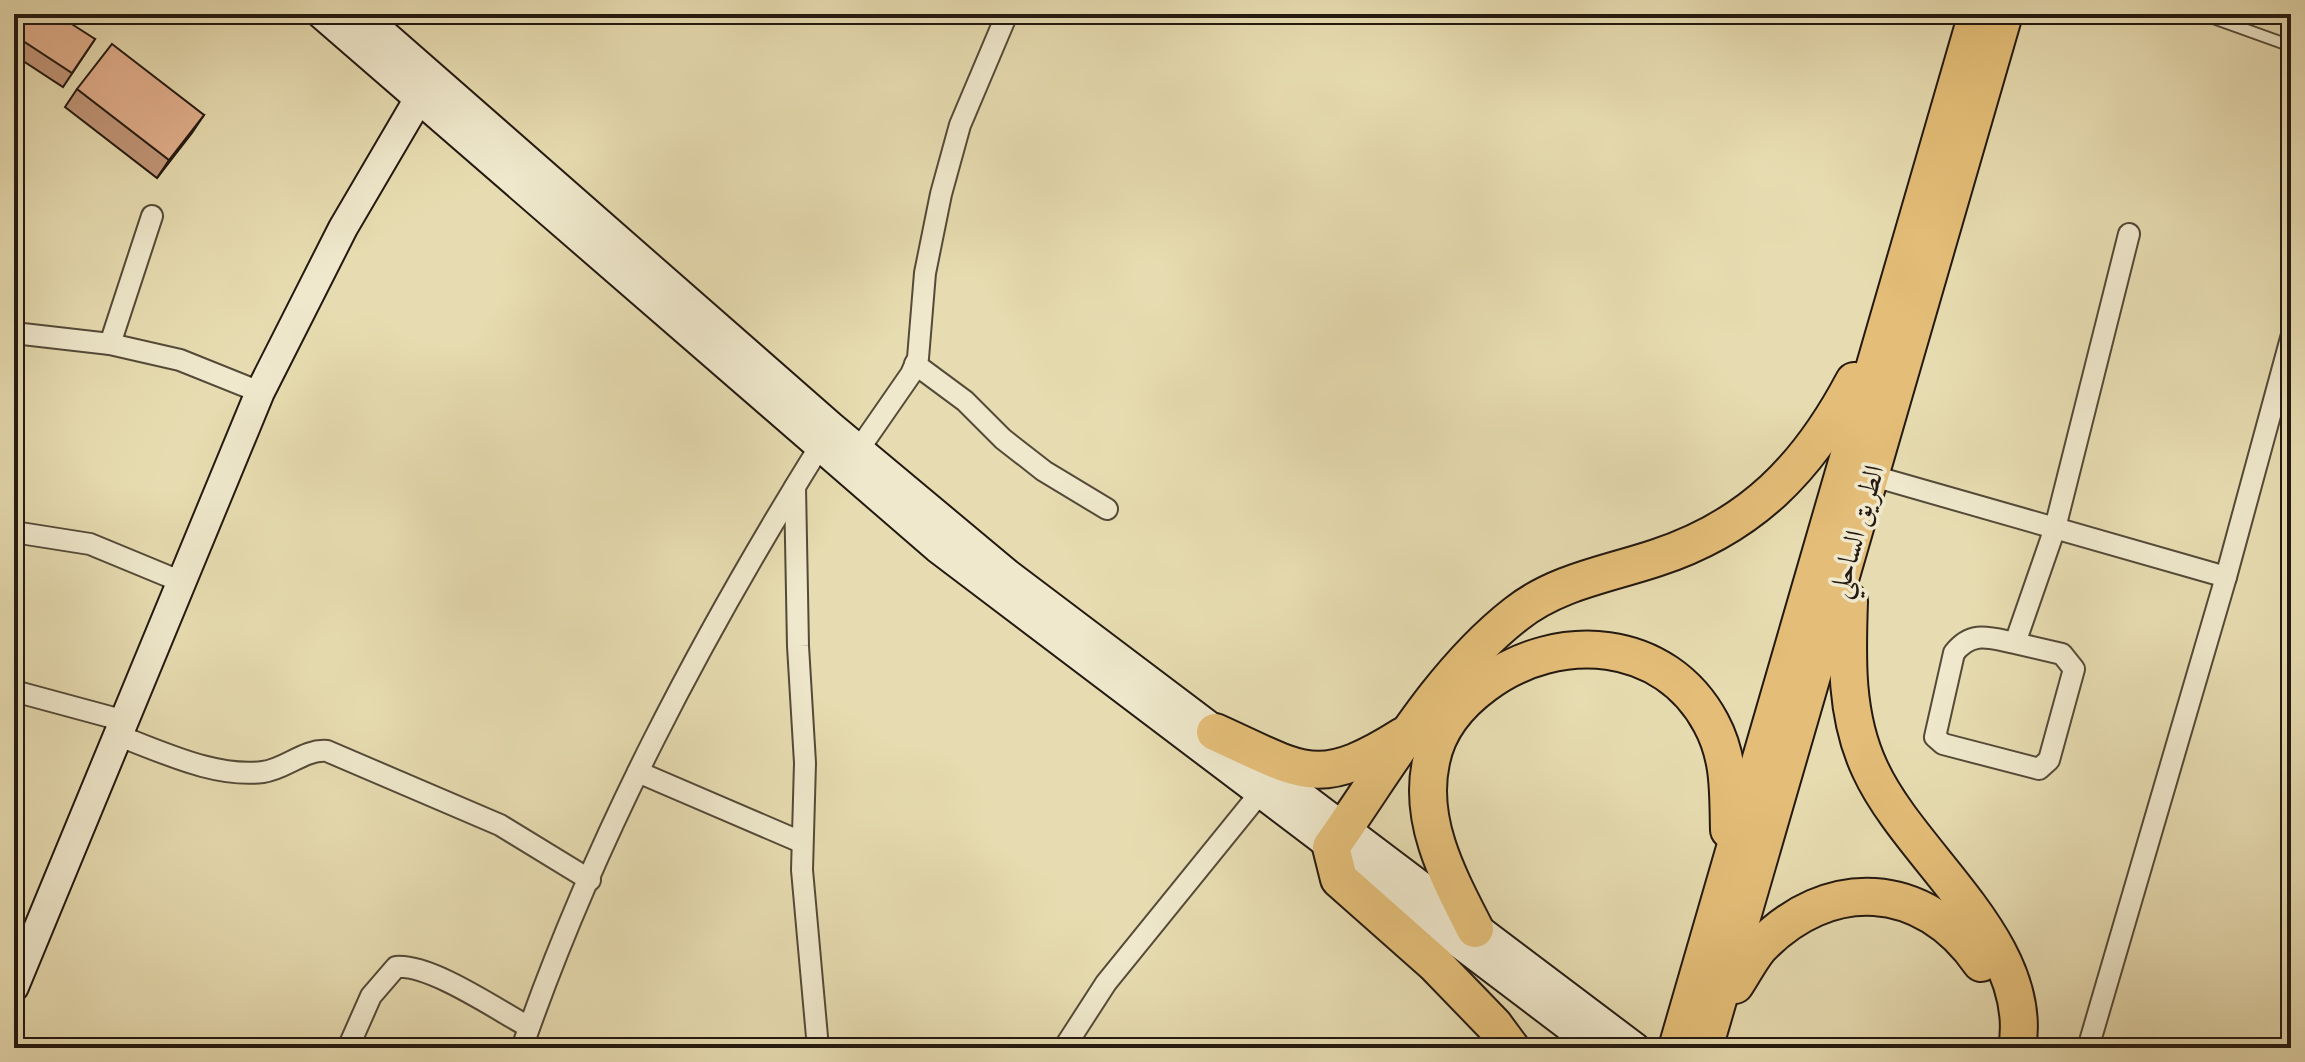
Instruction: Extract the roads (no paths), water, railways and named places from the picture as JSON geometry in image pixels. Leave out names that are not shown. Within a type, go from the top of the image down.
[{"type":"highway","name":"الطريق الساحلي","points":[[1695,1048],[1732,860],[1977,14]]},
{"type":"highway","name":"الطريق الساحلي","points":[[1695,1048],[1873,476],[2004,14]]},
{"type":"highway","points":[[1511,1048],[1494,1025],[1435,964],[1339,879],[1338,837],[1411,731],[1488,638],[1518,612],[1594,576],[1657,558],[1715,534],[1776,492],[1832,421],[1884,330]]},
{"type":"highway","points":[[1851,544],[1846,664],[1850,701],[1868,766],[1895,815],[1986,931],[2004,966],[2016,1002],[2017,1048]]},
{"type":"highway","points":[[1475,929],[1444,870],[1431,827],[1430,763],[1437,741],[1464,700],[1498,675],[1533,656],[1574,648],[1631,654],[1664,672],[1698,703],[1720,743],[1727,766],[1732,860]]},
{"type":"highway","points":[[1215,732],[1294,767],[1314,772],[1334,770],[1370,757],[1411,731]]},
{"type":"highway","points":[[1695,1048],[1757,951],[1779,929],[1813,910],[1844,899],[1865,896],[1905,901],[1923,908],[1943,919],[1965,941],[1990,982],[1996,1017],[1993,1048]]},
{"type":"main road","points":[[343,18],[1008,574],[1215,732],[1338,837],[1602,1037],[1636,1048]]},
{"type":"main road","points":[[14,987],[260,392],[343,228],[425,87]]},
{"type":"main road","points":[[425,87],[820,446],[937,548],[1260,793],[1338,837],[1475,929],[1602,1037]]},
{"type":"street","points":[[859,449],[915,364],[925,273],[941,194],[960,125],[1007,14]]},
{"type":"street","points":[[110,344],[152,216]]},
{"type":"street","points":[[2015,643],[2055,528],[2129,234]]},
{"type":"street","points":[[14,333],[110,344],[180,360],[260,392]]},
{"type":"street","points":[[2088,1048],[2226,577],[2291,338]]},
{"type":"street","points":[[915,364],[965,401],[1003,439],[1044,471],[1107,509]]},
{"type":"street","points":[[522,1048],[590,880],[638,772],[683,683],[820,446]]},
{"type":"street","points":[[1873,476],[2226,577]]},
{"type":"street","points":[[795,487],[798,646],[805,763],[801,842],[818,1048]]},
{"type":"street","points":[[14,532],[90,544],[182,582]]},
{"type":"street","points":[[1977,635],[2015,643],[2062,654],[2074,669],[2049,760],[2039,769],[1943,744],[1935,737],[1954,653],[1962,643],[1977,635]]},
{"type":"street","points":[[14,691],[122,728],[199,765],[264,772],[317,750],[327,751],[500,825],[590,880]]},
{"type":"street","points":[[638,772],[801,842]]},
{"type":"street","points":[[1064,1048],[1106,983],[1260,793]]},
{"type":"street","points":[[348,1048],[371,996],[396,967],[408,966],[431,975],[529,1027]]},
{"type":"lane","points":[[2202,14],[2291,46]]}]
